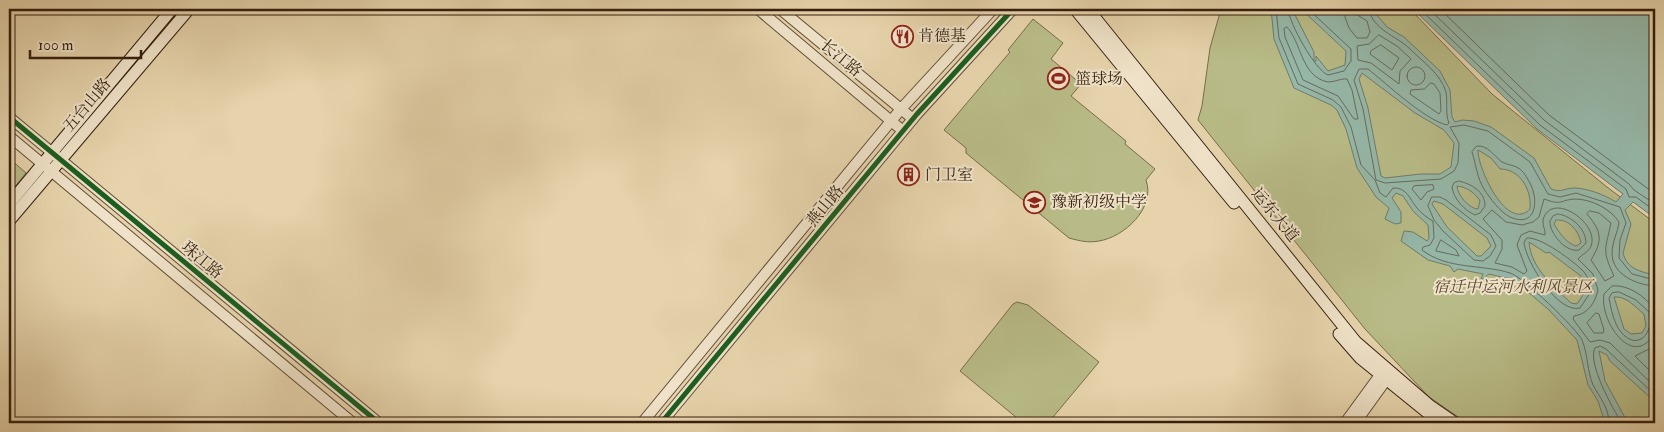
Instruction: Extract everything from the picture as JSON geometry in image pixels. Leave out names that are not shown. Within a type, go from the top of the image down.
[{"type":"main road","name":"五台山路","points":[[9,204],[172,9]]},
{"type":"main road","name":"五台山路","points":[[9,221],[189,9]]},
{"type":"main road","name":"运东大道","points":[[1075,9],[1353,351],[1383,378],[1442,423]]},
{"type":"main road","name":"运东大道","points":[[1088,9],[1356,342],[1429,405],[1455,423]]},
{"type":"street","name":"长江路","points":[[758,9],[904,131]]},
{"type":"street","name":"长江路","points":[[780,9],[913,119]]},
{"type":"street","name":"燕山路","points":[[642,423],[902,109],[993,9]]},
{"type":"street","name":"燕山路","points":[[661,423],[913,119],[1014,9]]},
{"type":"street","name":"珠江路","points":[[9,117],[379,423]]},
{"type":"street","name":"珠江路","points":[[9,136],[353,423]]},
{"type":"street","points":[[1345,423],[1383,378]]},
{"type":"street","points":[[1355,423],[1383,378]]},
{"type":"green space","name":"宿迁中运河水利风景区","points":[[1221,9],[1410,9],[1492,94],[1607,187],[1655,223],[1655,423],[1467,423],[1429,397],[1365,329],[1198,120],[1202,106],[1210,48]]},
{"type":"green space","points":[[1033,19],[1063,43],[1051,59],[1081,84],[1071,96],[1126,141],[1125,144],[1155,169],[1146,180],[1148,190],[1146,201],[1136,220],[1118,234],[1109,238],[1091,242],[1069,238],[966,153],[966,148],[944,130],[1010,52],[1008,50]]},
{"type":"green space","points":[[9,158],[26,173],[9,194]]},
{"type":"green space","points":[[1017,302],[1028,305],[1099,362],[1048,423],[1023,423],[960,371],[1013,304]]},
{"type":"water","points":[[1271,9],[1292,9],[1314,52],[1314,61],[1316,61],[1316,56],[1328,71],[1345,65],[1346,51],[1301,9],[1372,9],[1387,27],[1404,37],[1440,71],[1450,90],[1452,117],[1455,122],[1462,120],[1474,121],[1491,127],[1534,158],[1551,189],[1558,191],[1574,188],[1585,189],[1601,194],[1616,202],[1623,194],[1537,129],[1413,9],[1655,9],[1655,218],[1633,202],[1625,210],[1631,224],[1623,253],[1628,263],[1635,269],[1655,275],[1655,402],[1610,361],[1607,355],[1599,351],[1605,381],[1628,423],[1605,423],[1598,401],[1588,385],[1577,340],[1548,309],[1514,280],[1489,274],[1481,279],[1483,274],[1458,269],[1454,272],[1450,266],[1428,260],[1401,241],[1404,231],[1413,232],[1427,241],[1429,238],[1428,225],[1413,211],[1403,196],[1396,193],[1392,198],[1401,212],[1401,223],[1395,224],[1385,219],[1389,208],[1376,197],[1357,168],[1346,129],[1337,110],[1331,105],[1294,88],[1274,39]],"holes":[[[1362,73],[1415,113],[1444,130],[1454,143],[1451,167],[1440,174],[1385,178],[1381,176],[1368,108],[1359,79]],[[1478,150],[1491,158],[1500,169],[1507,170],[1519,177],[1527,188],[1530,209],[1521,214],[1512,212],[1503,205],[1495,195],[1482,170]],[[1457,186],[1473,193],[1480,201],[1478,209],[1467,204],[1459,193]],[[1434,201],[1443,204],[1487,238],[1491,246],[1481,256],[1477,256],[1447,227],[1432,204]],[[1556,220],[1570,224],[1576,231],[1581,243],[1576,246],[1563,237],[1554,224]],[[1529,242],[1546,253],[1549,252],[1581,276],[1587,289],[1577,304],[1571,303],[1550,283],[1534,260]],[[1614,297],[1627,300],[1644,314],[1646,326],[1642,333],[1631,334],[1624,329]]]},
{"type":"cycle path","points":[[661,423],[917,114],[1013,9]]},
{"type":"cycle path","points":[[9,117],[379,423]]},
{"type":"place","name":"肯德基","points":[[902,36]]},
{"type":"place","name":"篮球场","points":[[1059,79]]},
{"type":"place","name":"门卫室","points":[[909,175]]},
{"type":"place","name":"豫新初级中学","points":[[1035,202]]}]
